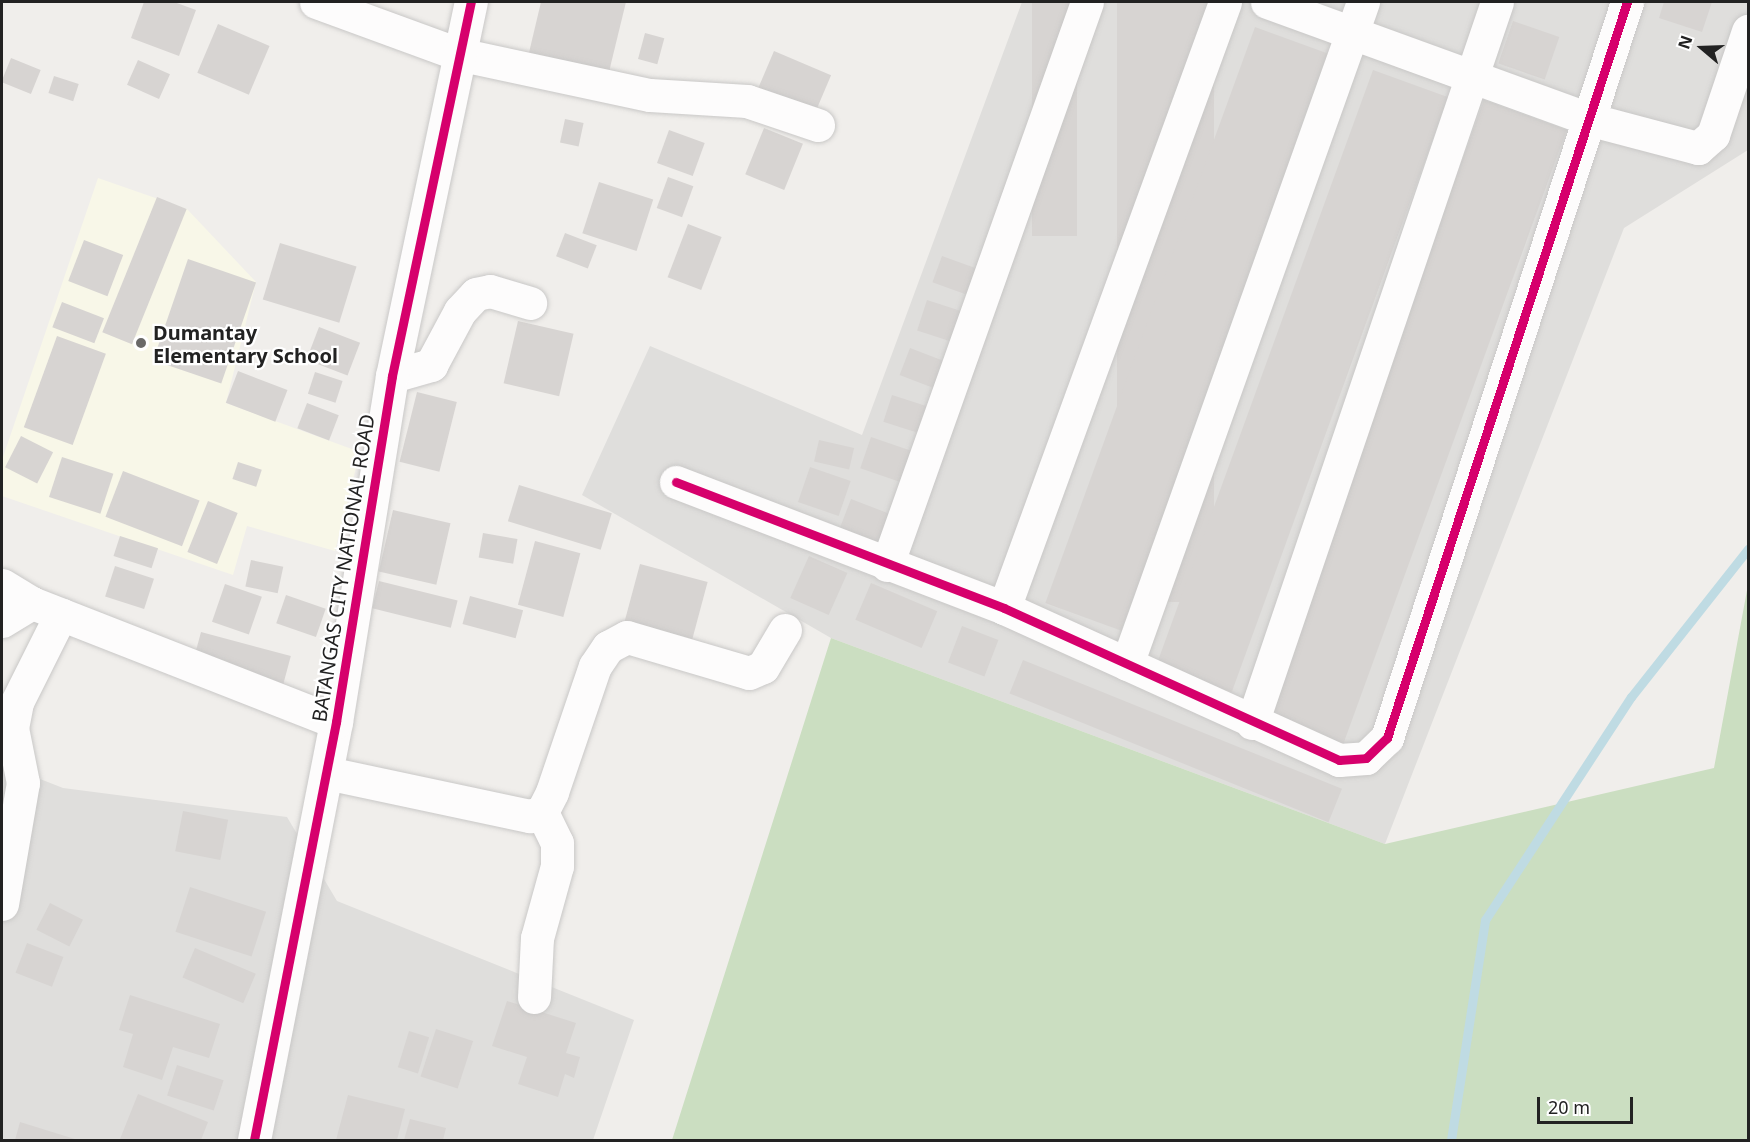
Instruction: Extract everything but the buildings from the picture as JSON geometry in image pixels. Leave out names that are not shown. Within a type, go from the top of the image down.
[{"type":"street","points":[[316,2],[458,54],[650,95],[747,101],[818,125]]},
{"type":"street","name":"BATANGAS CITY NATIONAL ROAD","points":[[254,1140],[327,773],[392,376],[458,54],[471,2]]},
{"type":"street","points":[[887,565],[1087,2]]},
{"type":"street","points":[[1004,608],[1225,2]]},
{"type":"street","points":[[1267,2],[1470,78],[1588,119],[1698,148],[1713,135],[1749,31]]},
{"type":"street","points":[[1127,664],[1363,2]]},
{"type":"street","points":[[1252,723],[1497,2]]},
{"type":"street","points":[[676,482],[887,565],[1004,608],[1252,723],[1339,760],[1366,758],[1387,738],[1628,2]]},
{"type":"street","points":[[392,376],[430,365],[476,294],[490,291],[530,303]]},
{"type":"street","points":[[2,585],[46,609],[336,722]]},
{"type":"street","points":[[2,621],[46,609]]},
{"type":"street","points":[[2,904],[23,783],[12,728],[17,702],[46,609]]},
{"type":"street","points":[[534,997],[537,938],[557,866],[557,843],[542,812],[596,666],[608,647],[627,637],[749,673],[762,667],[785,630]]},
{"type":"street","points":[[327,773],[530,816],[542,812]]},
{"type":"shaded area","points":[[1022,2],[1748,2],[1748,150],[1624,228],[1385,844],[831,638],[582,495],[650,346],[862,435]]},
{"type":"shaded area","name":"Dumantay Elementary School","points":[[98,178],[187,209],[256,282],[226,403],[360,452],[335,551],[247,526],[233,575],[2,496],[2,460]]},
{"type":"shaded area","points":[[2,764],[63,788],[287,817],[337,901],[634,1020],[593,1140],[2,1140]]},
{"type":"green space","points":[[1748,585],[1748,1140],[672,1140],[831,638],[1385,844],[1714,768]]},
{"type":"waterway","points":[[1451,1140],[1485,920],[1631,697],[1748,549]]},
{"type":"cycle path","points":[[254,1140],[336,722],[392,376],[471,2]]},
{"type":"cycle path","points":[[676,482],[1004,608],[1339,760],[1366,758],[1387,738],[1627,2]]},
{"type":"place","name":"Dumantay Elementary School","points":[[141,343]]}]
